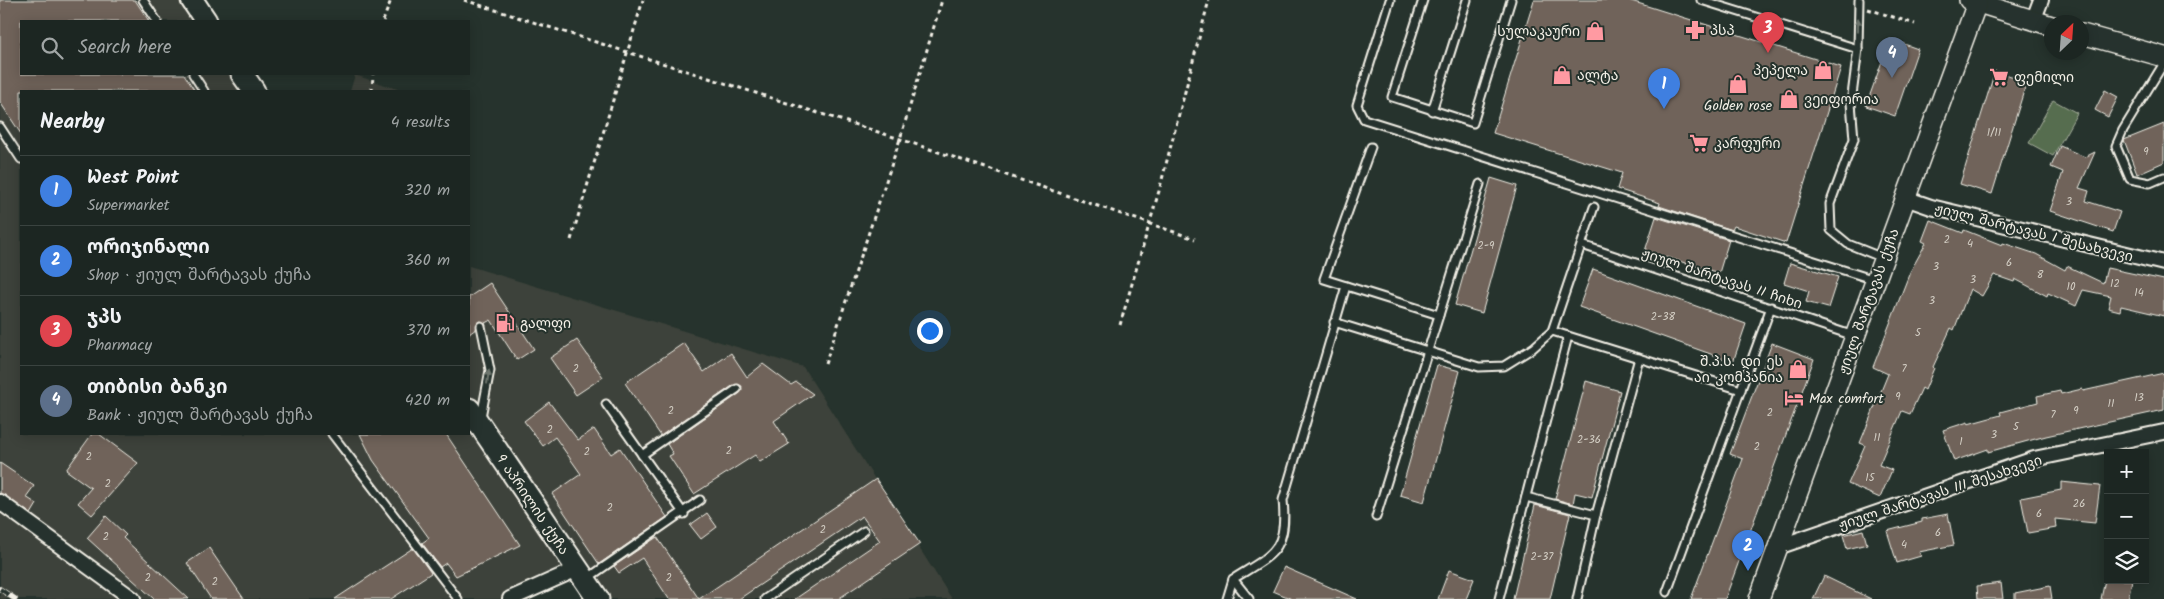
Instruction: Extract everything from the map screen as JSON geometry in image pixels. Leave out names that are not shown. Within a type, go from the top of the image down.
[{"type":"main road","points":[[192,0],[205,20]]},
{"type":"main road","points":[[243,75],[253,90]]},
{"type":"main road","name":"9 აპრილის ქუჩა","points":[[474,417],[598,599]]},
{"type":"street","points":[[2033,21],[2042,0]]},
{"type":"street","name":"ჟიულ შარტავას ქუჩა","points":[[1759,599],[1884,258],[1973,1]]},
{"type":"street","points":[[1973,1],[2044,24]]},
{"type":"street","points":[[2089,36],[2164,57]]},
{"type":"street","name":"ჟიულ შარტავას I შესახვევი","points":[[1905,198],[1931,207],[2164,263]]},
{"type":"street","name":"ჟიულ შარტავას III შესახვევი","points":[[1778,547],[2034,459],[2164,432]]},
{"type":"street","points":[[0,502],[133,599]]},
{"type":"street","points":[[510,599],[581,574]]},
{"type":"lane","points":[[142,0],[156,20]]},
{"type":"lane","points":[[1390,0],[1358,105],[1364,119],[1875,280]]},
{"type":"lane","points":[[1423,0],[1392,97],[1473,123],[1511,0]]},
{"type":"lane","points":[[1432,110],[1467,0]]},
{"type":"lane","points":[[1701,0],[1858,49]]},
{"type":"lane","points":[[1859,3],[1858,49],[1851,103],[1854,139],[1830,204],[1831,230],[1848,244],[1884,258]]},
{"type":"lane","points":[[2164,63],[2123,130],[2116,146],[2130,179],[2150,183],[2164,177]]},
{"type":"lane","points":[[193,75],[203,90]]},
{"type":"lane","points":[[0,128],[20,158]]},
{"type":"lane","points":[[1371,146],[1324,279],[1439,315]]},
{"type":"lane","points":[[1376,517],[1480,184]]},
{"type":"lane","points":[[1334,322],[1479,367],[1504,366],[1532,348],[1552,331],[1594,207]]},
{"type":"lane","name":"ჟიულ შარტავას II ჩიხი","points":[[1582,245],[1855,336]]},
{"type":"lane","points":[[1227,599],[1233,579],[1260,562],[1277,547],[1283,537],[1285,520],[1284,500],[1334,322],[1346,286]]},
{"type":"lane","points":[[1667,592],[1771,307]]},
{"type":"lane","points":[[474,417],[490,370],[480,326]]},
{"type":"lane","points":[[1552,331],[1741,390]]},
{"type":"lane","points":[[1499,599],[1568,336]]},
{"type":"lane","points":[[1578,599],[1596,515],[1639,358]]},
{"type":"lane","points":[[642,455],[737,389]]},
{"type":"lane","points":[[606,404],[684,514]]},
{"type":"lane","points":[[333,435],[458,599]]},
{"type":"lane","points":[[1526,497],[1596,515]]},
{"type":"lane","points":[[581,574],[684,514],[700,500]]},
{"type":"lane","points":[[765,599],[864,531]]},
{"type":"lane","points":[[1233,579],[1249,599]]},
{"type":"path","points":[[383,20],[391,0]]},
{"type":"path","points":[[464,0],[900,139],[1195,239]]},
{"type":"path","points":[[571,240],[643,0]]},
{"type":"path","points":[[825,364],[900,139],[942,0]]},
{"type":"path","points":[[1120,325],[1209,0]]},
{"type":"path","points":[[1859,3],[1915,24]]},
{"type":"path","points":[[372,75],[372,90]]},
{"type":"shaded area","points":[[0,0],[192,0],[205,20],[20,20],[20,75],[243,75],[253,90],[20,90],[20,435],[470,435],[470,266],[803,367],[952,599],[598,599],[577,569],[512,599],[0,599]]},
{"type":"shaded area","points":[[355,75],[400,90],[350,90]]},
{"type":"green space","points":[[2053,100],[2077,113],[2053,156],[2029,143]]},
{"type":"building","points":[[0,0],[135,0],[148,20],[20,20],[20,75],[185,75],[194,90],[20,90],[20,132],[0,102]]},
{"type":"building","points":[[1534,0],[1628,0],[1841,67],[1786,243],[1734,226],[1732,230],[1659,206],[1660,203],[1617,189],[1622,173],[1493,133]]},
{"type":"building","points":[[1890,39],[1918,49],[1895,116],[1866,106]]},
{"type":"building","points":[[1995,71],[2027,81],[1992,194],[1960,184]]},
{"type":"building","points":[[2105,90],[2118,97],[2108,117],[2095,110]]},
{"type":"building","points":[[2164,124],[2164,162],[2137,174],[2124,140]]},
{"type":"building","points":[[2060,146],[2085,157],[2095,152],[2079,188],[2089,191],[2086,201],[2120,212],[2113,232],[2050,211],[2063,172],[2051,167]]},
{"type":"building","points":[[1491,178],[1517,186],[1482,313],[1455,305]]},
{"type":"building","points":[[1656,217],[1729,240],[1719,273],[1645,251]]},
{"type":"building","points":[[1930,220],[1963,233],[1964,230],[2002,245],[2003,243],[2036,254],[2065,270],[2067,266],[2103,283],[2107,268],[2164,280],[2164,316],[2121,306],[2120,311],[2108,308],[2111,296],[2083,290],[2076,306],[2048,293],[2047,296],[2015,279],[2014,282],[1994,275],[1982,296],[1970,289],[1954,330],[1951,328],[1933,367],[1925,390],[1922,388],[1910,414],[1902,411],[1879,465],[1892,470],[1880,498],[1848,484],[1865,445],[1860,443],[1888,374],[1873,367],[1910,272],[1926,243],[1922,241]]},
{"type":"building","points":[[1790,263],[1838,277],[1828,308],[1806,302],[1809,291],[1784,283]]},
{"type":"building","points":[[1593,269],[1746,324],[1733,362],[1579,307]]},
{"type":"building","name":"გალფი","points":[[490,283],[534,349],[517,360],[491,320],[485,323],[478,322],[476,329],[470,333],[470,296]]},
{"type":"building","points":[[577,340],[603,377],[576,395],[550,358]]},
{"type":"building","points":[[684,343],[704,372],[731,353],[747,377],[763,364],[791,385],[796,382],[813,394],[774,421],[789,444],[760,462],[755,455],[694,494],[669,456],[673,454],[667,444],[740,393],[742,386],[734,385],[661,436],[625,383]]},
{"type":"building","points":[[1772,343],[1814,359],[1725,599],[1691,599],[1743,459],[1730,454]]},
{"type":"building","points":[[1437,365],[1460,371],[1424,502],[1400,495]]},
{"type":"building","points":[[2164,373],[2164,410],[2046,436],[1988,452],[1988,449],[1954,461],[1943,430],[2001,415],[2000,412],[2038,402],[2037,396],[2060,391],[2061,394],[2082,389],[2083,391]]},
{"type":"building","points":[[1586,381],[1620,391],[1592,497],[1575,493],[1573,504],[1555,499]]},
{"type":"building","points":[[549,402],[578,440],[594,429],[611,454],[620,448],[667,517],[599,564],[552,494],[581,474],[555,437],[543,446],[524,421]]},
{"type":"building","points":[[91,435],[100,435],[138,463],[92,515],[78,503],[91,488],[66,470]]},
{"type":"building","points":[[360,435],[447,435],[520,545],[456,576],[446,563],[440,567],[422,543],[429,538],[373,460]]},
{"type":"building","points":[[0,463],[34,486],[26,497],[37,504],[31,514],[0,493]]},
{"type":"building","points":[[876,479],[920,544],[838,599],[795,599],[880,541],[862,516],[739,599],[699,599]]},
{"type":"building","points":[[2061,482],[2100,486],[2095,523],[2055,519],[2056,528],[2028,533],[2021,498],[2061,490]]},
{"type":"building","points":[[1535,505],[1570,514],[1550,599],[1513,599]]},
{"type":"building","points":[[707,513],[717,527],[701,539],[690,525]]},
{"type":"building","points":[[1948,514],[1954,545],[1919,552],[1921,556],[1897,563],[1887,531],[1922,522],[1922,519]]},
{"type":"building","points":[[106,516],[126,535],[123,538],[189,599],[154,599],[87,538]]},
{"type":"building","points":[[1863,530],[1867,544],[1847,549],[1843,535]]},
{"type":"building","points":[[657,537],[699,599],[669,599],[642,558],[619,573],[614,566]]},
{"type":"building","points":[[209,548],[244,599],[211,599],[187,563]]},
{"type":"building","points":[[413,548],[431,573],[391,599],[335,599]]},
{"type":"building","points":[[1284,567],[1357,599],[1292,599],[1273,591]]},
{"type":"building","points":[[1449,570],[1474,579],[1466,599],[1438,599]]},
{"type":"building","points":[[1824,576],[1871,599],[1813,599]]},
{"type":"building","points":[[2001,583],[2003,599],[1978,599],[1977,586]]},
{"type":"building","points":[[2104,584],[2131,584],[2128,599],[2101,599]]},
{"type":"building","points":[[2050,586],[2052,599],[2015,599],[2015,593]]},
{"type":"railway","points":[[0,589],[15,599]]},
{"type":"place","name":"პსპ","points":[[1695,30]]},
{"type":"place","name":"სულაკაური","points":[[1595,31]]},
{"type":"place","name":"ჯპს","points":[[1768,53]]},
{"type":"place","name":"პეპელა","points":[[1823,70]]},
{"type":"place","name":"ალტა","points":[[1562,75]]},
{"type":"place","name":"ფემილი","points":[[1999,77]]},
{"type":"place","name":"თიბისი ბანკი","points":[[1892,78]]},
{"type":"place","name":"Golden rose","points":[[1738,84]]},
{"type":"place","name":"ვეიფორია","points":[[1789,99]]},
{"type":"place","name":"West Point","points":[[1664,109]]},
{"type":"place","name":"კარფური","points":[[1699,143]]},
{"type":"place","name":"გალფი","points":[[505,323]]},
{"type":"place","name":"შ.პ.ს. დი ეს აი კომპანია","points":[[1798,369]]},
{"type":"place","name":"Max comfort","points":[[1794,398]]},
{"type":"place","name":"ორიჯინალი","points":[[1748,571]]}]
